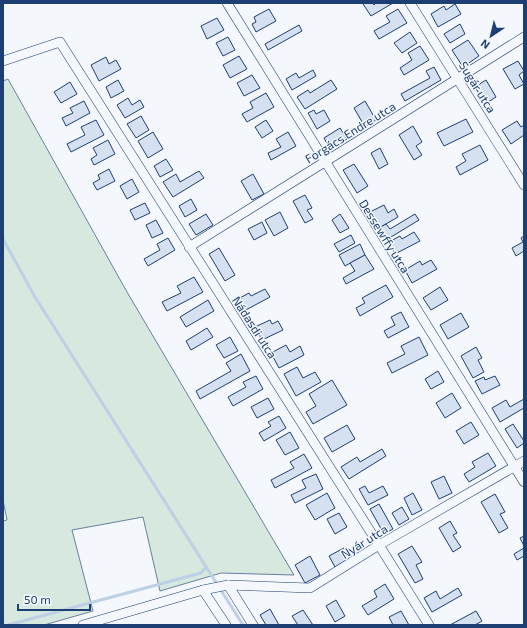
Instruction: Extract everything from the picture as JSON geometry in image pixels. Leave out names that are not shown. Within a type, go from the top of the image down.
[{"type":"street","name":"Dessewffy utca","points":[[227,3],[524,482]]},
{"type":"street","name":"Sugár utca","points":[[410,3],[524,185]]},
{"type":"street","name":"Forgács Endre utca","points":[[189,247],[524,37]]},
{"type":"street","name":"Nádasdi utca","points":[[3,61],[60,42],[429,625]]},
{"type":"street","name":"Nyár utca","points":[[83,625],[221,586],[310,588],[379,545],[524,461]]},
{"type":"street","points":[[221,586],[253,625]]},
{"type":"street","points":[[203,590],[226,625]]},
{"type":"shaded area","points":[[8,79],[127,292],[294,575],[221,573],[160,591],[143,517],[72,530],[93,611],[44,625],[3,625],[3,521],[7,520],[3,500],[3,81]]},
{"type":"building","points":[[373,3],[374,5],[376,3],[393,3],[371,16],[363,4]]},
{"type":"building","points":[[455,4],[461,14],[438,27],[431,14],[444,6],[446,10]]},
{"type":"building","points":[[269,9],[276,21],[256,32],[252,24],[256,22],[254,17]]},
{"type":"building","points":[[398,9],[407,23],[379,39],[374,31],[390,22],[386,16]]},
{"type":"building","points":[[217,18],[224,30],[207,39],[201,26]]},
{"type":"building","points":[[460,24],[465,34],[450,43],[444,34]]},
{"type":"building","points":[[299,25],[302,31],[268,50],[265,44]]},
{"type":"building","points":[[410,32],[417,43],[402,53],[394,43]]},
{"type":"building","points":[[228,37],[235,50],[223,56],[216,43]]},
{"type":"building","points":[[468,40],[479,56],[463,67],[452,50]]},
{"type":"building","points":[[420,46],[429,60],[404,75],[400,68],[412,60],[408,53]]},
{"type":"building","points":[[239,56],[247,69],[230,78],[223,65]]},
{"type":"building","points":[[106,57],[109,64],[116,60],[121,69],[99,81],[91,65]]},
{"type":"building","points":[[518,61],[524,71],[519,75],[524,84],[515,89],[503,69]]},
{"type":"building","points":[[434,67],[441,80],[405,101],[401,94],[430,78],[426,71]]},
{"type":"building","points":[[313,70],[316,76],[292,90],[286,79],[296,73],[299,78]]},
{"type":"building","points":[[252,75],[260,88],[244,96],[237,83]]},
{"type":"building","points":[[118,80],[124,91],[111,98],[106,87]]},
{"type":"building","points":[[331,80],[337,89],[305,109],[297,97],[308,90],[310,93]]},
{"type":"building","points":[[486,80],[496,97],[485,104],[475,87]]},
{"type":"building","points":[[70,82],[77,94],[61,103],[54,92]]},
{"type":"building","points":[[266,93],[274,107],[247,122],[242,114],[253,108],[250,102]]},
{"type":"building","points":[[128,98],[132,105],[140,100],[144,107],[125,118],[117,105]]},
{"type":"building","points":[[84,101],[90,113],[66,126],[62,118],[73,113],[70,108]]},
{"type":"building","points":[[365,101],[376,120],[365,127],[354,108]]},
{"type":"building","points":[[314,110],[316,114],[324,110],[330,121],[317,129],[308,113]]},
{"type":"building","points":[[141,116],[149,130],[136,138],[127,124]]},
{"type":"building","points":[[466,119],[473,132],[444,146],[437,133]]},
{"type":"building","points":[[96,120],[104,135],[71,152],[67,144],[85,135],[81,127]]},
{"type":"building","points":[[266,120],[273,131],[262,138],[255,127]]},
{"type":"building","points":[[517,121],[521,127],[524,125],[524,135],[511,144],[502,130]]},
{"type":"building","points":[[413,126],[422,142],[416,146],[422,155],[414,160],[399,135]]},
{"type":"building","points":[[340,128],[347,139],[330,149],[324,138]]},
{"type":"building","points":[[153,132],[163,149],[148,158],[138,141]]},
{"type":"building","points":[[288,132],[296,146],[271,160],[268,153],[281,147],[276,139]]},
{"type":"building","points":[[108,140],[115,154],[94,165],[91,159],[97,155],[93,148]]},
{"type":"building","points":[[480,145],[488,160],[460,175],[456,167],[466,161],[462,154]]},
{"type":"building","points":[[380,148],[388,164],[379,169],[371,153]]},
{"type":"building","points":[[166,159],[173,170],[160,177],[154,166]]},
{"type":"building","points":[[354,164],[368,186],[357,193],[343,170]]},
{"type":"building","points":[[109,169],[115,181],[97,190],[93,183],[100,179],[98,175]]},
{"type":"building","points":[[199,171],[204,178],[173,197],[163,182],[176,174],[180,182]]},
{"type":"building","points":[[253,174],[264,194],[252,200],[241,181]]},
{"type":"building","points":[[132,179],[139,192],[127,199],[120,186]]},
{"type":"building","points":[[305,195],[312,208],[307,210],[313,219],[305,223],[293,201]]},
{"type":"building","points":[[191,199],[197,210],[185,217],[179,206]]},
{"type":"building","points":[[145,203],[150,213],[135,220],[130,210]]},
{"type":"building","points":[[384,205],[388,213],[394,209],[398,217],[379,228],[370,212]]},
{"type":"building","points":[[280,212],[288,228],[274,236],[265,220]]},
{"type":"building","points":[[206,214],[213,225],[196,235],[189,224]]},
{"type":"building","points":[[340,214],[349,228],[340,233],[332,220]]},
{"type":"building","points":[[415,214],[419,220],[386,240],[379,228],[386,224],[390,229]]},
{"type":"building","points":[[156,220],[163,233],[152,238],[146,225]]},
{"type":"building","points":[[262,222],[267,233],[254,240],[248,229]]},
{"type":"building","points":[[414,232],[420,241],[395,254],[389,242],[400,236],[402,239]]},
{"type":"building","points":[[351,235],[355,243],[339,252],[334,244]]},
{"type":"building","points":[[524,236],[524,251],[516,256],[512,248],[523,242],[521,238]]},
{"type":"building","points":[[168,238],[175,250],[148,266],[144,259],[160,250],[157,244]]},
{"type":"building","points":[[360,244],[365,255],[345,266],[339,255]]},
{"type":"building","points":[[219,248],[235,275],[225,281],[209,254]]},
{"type":"building","points":[[365,255],[374,269],[346,284],[343,278],[355,271],[350,263]]},
{"type":"building","points":[[431,260],[437,269],[412,283],[405,270],[420,261],[422,265]]},
{"type":"building","points":[[194,277],[203,292],[167,311],[162,302],[181,293],[177,286]]},
{"type":"building","points":[[386,285],[393,297],[360,316],[356,308],[365,303],[362,298]]},
{"type":"building","points":[[440,287],[448,300],[431,310],[423,298]]},
{"type":"building","points":[[265,289],[270,297],[244,311],[238,299],[249,293],[251,296]]},
{"type":"building","points":[[208,300],[214,311],[186,327],[180,317]]},
{"type":"building","points":[[401,312],[409,327],[388,338],[384,331],[395,325],[391,317]]},
{"type":"building","points":[[461,313],[469,327],[448,339],[440,325]]},
{"type":"building","points":[[270,320],[272,324],[278,321],[283,330],[262,340],[255,327]]},
{"type":"building","points":[[207,328],[213,337],[191,350],[186,341]]},
{"type":"building","points":[[230,337],[238,351],[224,358],[216,345]]},
{"type":"building","points":[[419,337],[428,355],[392,373],[387,363],[405,354],[401,346]]},
{"type":"building","points":[[286,345],[290,352],[300,346],[304,355],[279,368],[271,353]]},
{"type":"building","points":[[476,347],[482,358],[478,360],[484,372],[473,378],[461,356]]},
{"type":"building","points":[[241,354],[250,371],[200,399],[196,391],[231,371],[226,363]]},
{"type":"building","points":[[297,367],[303,378],[315,372],[321,382],[296,396],[284,374]]},
{"type":"building","points":[[438,371],[444,382],[431,389],[425,379]]},
{"type":"building","points":[[256,376],[263,389],[233,406],[228,397],[246,387],[243,382]]},
{"type":"building","points":[[495,376],[500,385],[482,394],[475,381],[484,377],[485,380]]},
{"type":"building","points":[[332,380],[347,405],[313,424],[306,412],[316,406],[309,394]]},
{"type":"building","points":[[452,393],[461,408],[445,418],[436,403]]},
{"type":"building","points":[[268,398],[274,409],[257,418],[251,407]]},
{"type":"building","points":[[524,399],[524,408],[500,422],[492,408],[506,400],[510,407]]},
{"type":"building","points":[[279,416],[286,428],[264,441],[259,433],[271,426],[268,422]]},
{"type":"building","points":[[471,422],[479,435],[464,444],[456,431]]},
{"type":"building","points":[[513,424],[524,441],[524,443],[517,448],[505,429]]},
{"type":"building","points":[[347,425],[355,439],[332,452],[324,438]]},
{"type":"building","points":[[290,432],[299,448],[285,455],[276,440]]},
{"type":"building","points":[[382,449],[386,456],[349,479],[341,467],[357,457],[360,462]]},
{"type":"building","points":[[488,453],[496,466],[469,482],[464,474],[475,467],[472,462]]},
{"type":"building","points":[[304,454],[312,468],[275,488],[271,480],[294,468],[290,462]]},
{"type":"building","points":[[316,474],[323,489],[295,503],[291,495],[306,488],[302,480]]},
{"type":"building","points":[[444,476],[452,493],[439,499],[431,482]]},
{"type":"building","points":[[365,486],[369,493],[383,486],[388,495],[368,505],[359,489]]},
{"type":"building","points":[[327,493],[335,508],[315,520],[306,505]]},
{"type":"building","points":[[413,493],[422,510],[412,515],[404,498]]},
{"type":"building","points":[[495,494],[505,512],[500,514],[508,528],[499,533],[481,502]]},
{"type":"building","points":[[379,504],[393,529],[384,534],[370,509]]},
{"type":"building","points":[[402,507],[409,519],[399,525],[392,513]]},
{"type":"building","points":[[339,513],[347,527],[335,534],[327,519]]},
{"type":"building","points":[[450,521],[457,533],[453,535],[461,547],[453,552],[439,528]]},
{"type":"building","points":[[524,536],[524,546],[520,538]]},
{"type":"building","points":[[412,546],[422,562],[416,565],[423,579],[415,583],[398,554]]},
{"type":"building","points":[[344,548],[350,558],[335,567],[329,556]]},
{"type":"building","points":[[524,548],[524,556],[517,560],[514,554]]},
{"type":"building","points":[[310,556],[320,575],[305,583],[295,565]]},
{"type":"building","points":[[385,584],[394,599],[368,615],[362,606],[377,597],[374,591]]},
{"type":"building","points":[[458,588],[462,595],[432,612],[424,598],[436,591],[440,599]]},
{"type":"building","points":[[336,600],[345,616],[335,622],[326,606]]},
{"type":"building","points":[[270,609],[279,625],[266,625],[260,615]]},
{"type":"building","points":[[303,610],[313,625],[298,625],[292,616]]},
{"type":"building","points":[[401,611],[409,625],[393,625],[389,617]]},
{"type":"building","points":[[476,611],[482,621],[475,625],[450,625]]},
{"type":"waterway","points":[[3,239],[35,297],[243,625]]},
{"type":"waterway","points":[[8,625],[201,573],[206,567]]}]
